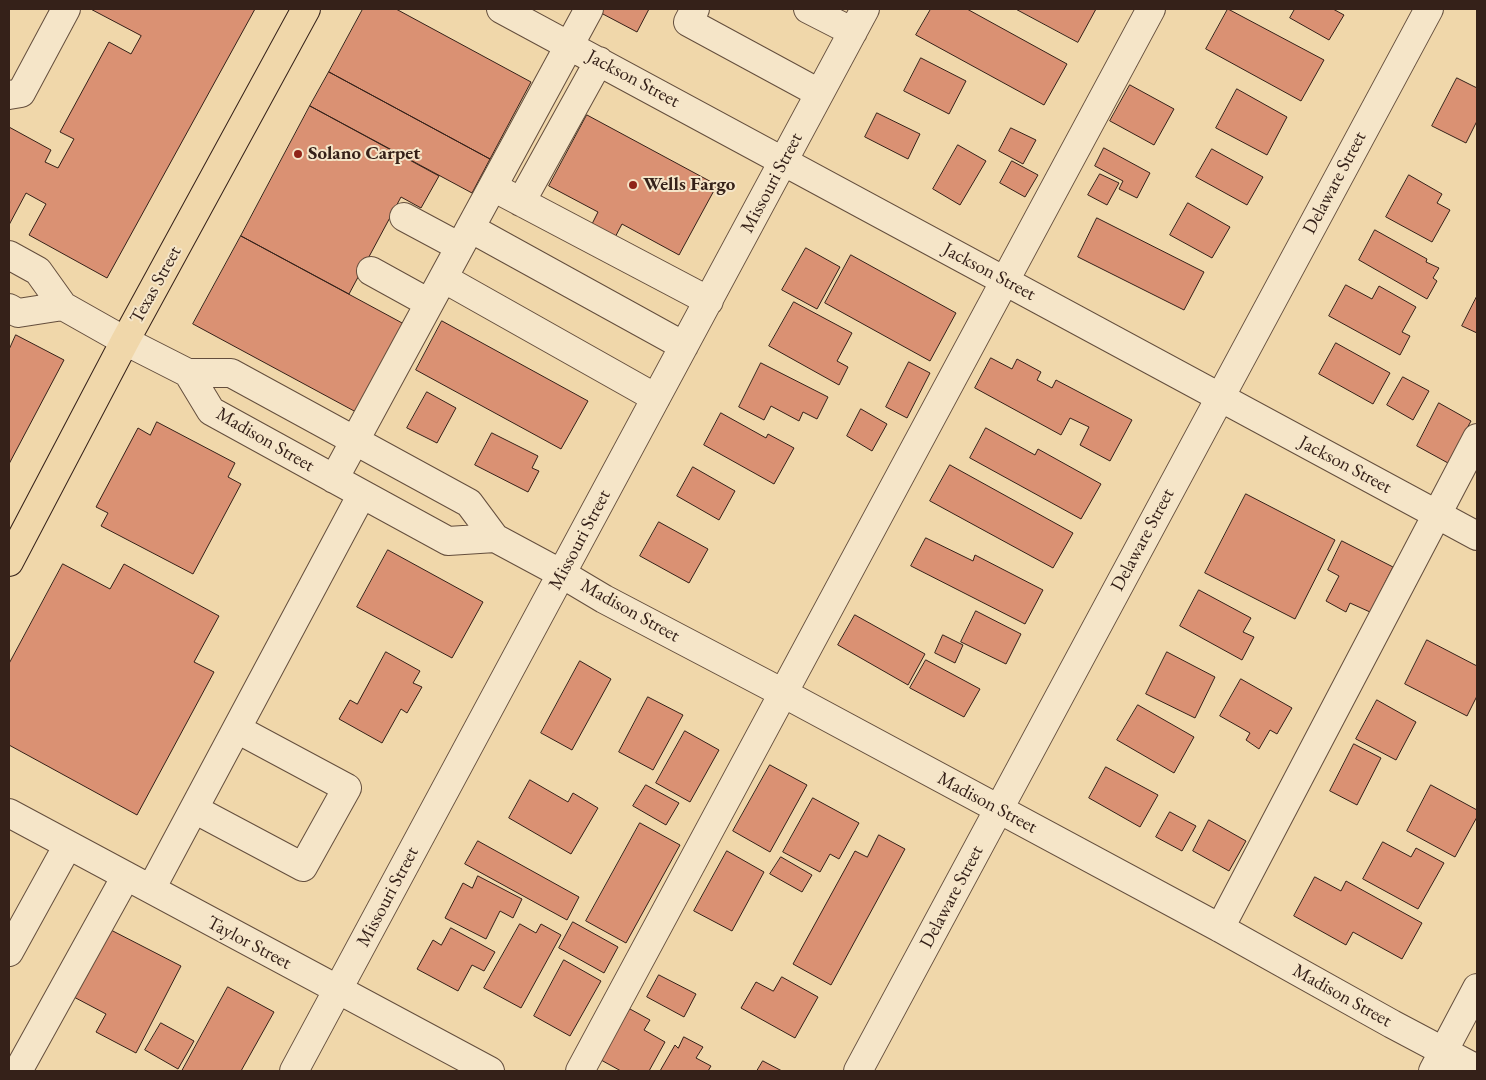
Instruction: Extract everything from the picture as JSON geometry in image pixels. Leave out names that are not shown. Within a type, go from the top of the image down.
[{"type":"main road","name":"Texas Street","points":[[9,562],[125,342],[306,9]]},
{"type":"street","points":[[9,95],[21,93],[66,9]]},
{"type":"street","name":"Jackson Street","points":[[501,9],[1477,536]]},
{"type":"street","points":[[334,479],[589,9]]},
{"type":"street","points":[[695,9],[688,22],[820,93]]},
{"type":"street","points":[[808,9],[852,32]]},
{"type":"street","name":"Missouri Street","points":[[294,1071],[865,9]]},
{"type":"street","points":[[580,1071],[1151,9]]},
{"type":"street","name":"Delaware Street","points":[[858,1071],[1429,9]]},
{"type":"street","points":[[521,202],[599,61]]},
{"type":"street","points":[[493,187],[709,300]]},
{"type":"street","points":[[404,217],[465,238],[684,346]]},
{"type":"street","name":"Madison Street","points":[[9,255],[38,271],[63,306],[125,342],[188,373],[231,373],[469,503],[494,538],[604,599],[1220,928],[1392,1024],[1438,1061],[1477,1069]]},
{"type":"street","points":[[371,271],[429,303]]},
{"type":"street","points":[[443,278],[656,398]]},
{"type":"street","points":[[9,308],[18,313],[63,306]]},
{"type":"street","name":"Madison Street","points":[[188,373],[211,411],[448,541],[494,538]]},
{"type":"street","points":[[1220,928],[1477,438]]},
{"type":"street","points":[[151,889],[362,494]]},
{"type":"street","points":[[194,809],[303,867],[347,788],[237,729]]},
{"type":"street","name":"Taylor Street","points":[[9,814],[490,1071]]},
{"type":"street","points":[[9,952],[68,845]]},
{"type":"street","points":[[18,1071],[126,876]]},
{"type":"street","points":[[1438,1061],[1477,988]]},
{"type":"building","points":[[91,9],[255,9],[107,278],[29,235],[46,204],[26,193],[9,225],[9,127],[51,150],[45,162],[58,168],[74,139],[60,132],[109,42],[131,54],[141,36]]},
{"type":"building","points":[[363,9],[396,9],[531,82],[490,159],[329,72]]},
{"type":"building","points":[[603,9],[649,9],[637,32],[601,13]]},
{"type":"building","points":[[931,9],[967,9],[1067,64],[1044,105],[916,35]]},
{"type":"building","points":[[1016,9],[1096,9],[1078,42]]},
{"type":"building","points":[[1228,9],[1324,60],[1301,101],[1206,49]]},
{"type":"building","points":[[1295,9],[1333,9],[1344,15],[1329,40],[1290,18]]},
{"type":"building","points":[[921,58],[966,81],[949,114],[904,91]]},
{"type":"building","points":[[329,72],[490,159],[472,193],[310,106]]},
{"type":"building","points":[[1457,78],[1477,88],[1477,121],[1466,143],[1432,126]]},
{"type":"building","points":[[1130,85],[1174,109],[1154,145],[1110,121]]},
{"type":"building","points":[[1237,89],[1287,117],[1267,155],[1216,128]]},
{"type":"building","points":[[310,106],[439,176],[421,208],[401,197],[349,294],[241,236]]},
{"type":"building","points":[[877,113],[920,134],[908,159],[865,137]]},
{"type":"building","name":"Wells Fargo","points":[[587,115],[717,185],[679,255],[622,224],[611,245],[588,232],[598,212],[549,186]]},
{"type":"building","points":[[1011,128],[1036,140],[1023,164],[999,151]]},
{"type":"building","points":[[958,145],[986,161],[960,205],[933,189]]},
{"type":"building","points":[[1104,148],[1150,173],[1137,198],[1119,189],[1123,181],[1095,166]]},
{"type":"building","points":[[1212,149],[1263,177],[1247,205],[1196,177]]},
{"type":"building","points":[[1012,161],[1038,175],[1025,197],[1000,183]]},
{"type":"building","points":[[1100,174],[1119,183],[1107,205],[1088,195]]},
{"type":"building","points":[[1409,175],[1442,194],[1437,203],[1450,210],[1432,242],[1386,217]]},
{"type":"building","points":[[1188,203],[1230,227],[1212,258],[1170,235]]},
{"type":"building","points":[[1097,218],[1204,272],[1184,310],[1078,257]]},
{"type":"building","points":[[1375,230],[1427,259],[1426,262],[1439,268],[1433,278],[1437,281],[1427,299],[1359,260]]},
{"type":"building","points":[[241,236],[404,324],[356,412],[193,324]]},
{"type":"building","points":[[806,248],[840,267],[817,309],[782,290]]},
{"type":"building","points":[[851,255],[956,313],[930,361],[825,303]]},
{"type":"building","points":[[1346,285],[1372,299],[1379,286],[1416,307],[1402,332],[1410,336],[1400,355],[1329,316]]},
{"type":"building","points":[[1477,296],[1477,333],[1462,326]]},
{"type":"building","points":[[794,302],[852,333],[837,361],[848,367],[839,385],[769,346]]},
{"type":"building","points":[[442,321],[588,401],[561,449],[416,370]]},
{"type":"building","points":[[16,335],[64,360],[9,464],[9,350]]},
{"type":"building","points":[[1336,343],[1390,373],[1373,404],[1319,374]]},
{"type":"building","points":[[991,358],[1012,369],[1017,359],[1041,372],[1037,380],[1052,388],[1056,380],[1132,420],[1110,461],[1080,445],[1089,427],[1070,418],[1061,435],[975,388]]},
{"type":"building","points":[[909,362],[930,373],[907,418],[886,407]]},
{"type":"building","points":[[761,363],[828,397],[817,419],[803,412],[799,421],[771,406],[764,420],[739,407]]},
{"type":"building","points":[[1403,377],[1429,391],[1413,420],[1387,405]]},
{"type":"building","points":[[427,392],[456,408],[437,443],[407,428]]},
{"type":"building","points":[[1439,403],[1471,421],[1448,463],[1417,446]]},
{"type":"building","points":[[861,409],[887,424],[872,451],[847,436]]},
{"type":"building","points":[[721,413],[766,438],[768,434],[794,448],[774,484],[704,445]]},
{"type":"building","points":[[157,422],[235,463],[228,477],[241,484],[193,574],[101,526],[108,513],[96,507],[138,428],[150,435]]},
{"type":"building","points":[[986,428],[1035,455],[1038,449],[1101,484],[1081,519],[970,458]]},
{"type":"building","points":[[492,433],[538,456],[532,468],[539,471],[528,492],[475,465]]},
{"type":"building","points":[[950,465],[1073,533],[1053,568],[930,501]]},
{"type":"building","points":[[693,467],[735,491],[719,520],[677,496]]},
{"type":"building","points":[[1246,494],[1335,540],[1295,619],[1205,573]]},
{"type":"building","points":[[659,522],[708,549],[689,583],[640,556]]},
{"type":"building","points":[[926,538],[973,561],[975,555],[1043,590],[1025,624],[911,566]]},
{"type":"building","points":[[1342,541],[1393,567],[1370,612],[1350,603],[1346,612],[1326,601],[1339,576],[1328,570]]},
{"type":"building","points":[[388,550],[483,602],[452,658],[357,607]]},
{"type":"building","points":[[63,564],[110,589],[124,564],[219,616],[194,662],[214,672],[137,815],[9,745],[9,664]]},
{"type":"building","points":[[1199,590],[1251,618],[1243,632],[1254,637],[1242,660],[1180,626]]},
{"type":"building","points":[[976,611],[1021,634],[1006,664],[961,642]]},
{"type":"building","points":[[855,615],[925,654],[908,685],[838,645]]},
{"type":"building","points":[[943,635],[963,645],[955,663],[935,653]]},
{"type":"building","points":[[1427,640],[1477,666],[1477,696],[1467,716],[1405,684]]},
{"type":"building","points":[[386,652],[420,671],[413,683],[422,687],[407,713],[401,709],[382,743],[339,719],[350,700],[357,704]]},
{"type":"building","points":[[1167,652],[1215,677],[1195,718],[1146,694]]},
{"type":"building","points":[[926,660],[980,689],[964,717],[910,688]]},
{"type":"building","points":[[580,661],[611,679],[572,750],[541,733]]},
{"type":"building","points":[[1241,679],[1292,708],[1277,734],[1270,730],[1259,749],[1246,740],[1250,733],[1220,716]]},
{"type":"building","points":[[648,697],[683,715],[653,770],[619,752]]},
{"type":"building","points":[[1377,700],[1416,722],[1396,760],[1356,739]]},
{"type":"building","points":[[1138,705],[1194,737],[1174,773],[1117,740]]},
{"type":"building","points":[[685,731],[719,750],[690,802],[656,783]]},
{"type":"building","points":[[1354,744],[1381,758],[1357,805],[1330,791]]},
{"type":"building","points":[[770,765],[807,785],[770,852],[733,831]]},
{"type":"building","points":[[1106,767],[1158,795],[1140,827],[1089,798]]},
{"type":"building","points":[[530,780],[568,802],[573,793],[598,808],[571,854],[509,818]]},
{"type":"building","points":[[646,785],[679,803],[666,825],[633,806]]},
{"type":"building","points":[[1431,785],[1477,810],[1477,817],[1455,857],[1407,831]]},
{"type":"building","points":[[813,798],[859,823],[839,859],[830,854],[820,872],[783,852]]},
{"type":"building","points":[[1170,812],[1196,826],[1182,851],[1156,837]]},
{"type":"building","points":[[1209,820],[1246,841],[1229,871],[1193,851]]},
{"type":"building","points":[[640,823],[680,845],[626,943],[586,921]]},
{"type":"building","points":[[879,835],[905,849],[831,985],[793,964],[855,851],[867,857]]},
{"type":"building","points":[[478,841],[579,897],[567,920],[465,864]]},
{"type":"building","points":[[1383,842],[1411,857],[1416,848],[1444,863],[1418,909],[1363,879]]},
{"type":"building","points":[[727,851],[764,872],[732,931],[694,911]]},
{"type":"building","points":[[781,857],[812,875],[802,892],[770,874]]},
{"type":"building","points":[[478,876],[522,899],[513,918],[500,911],[486,939],[445,918],[463,883],[472,888]]},
{"type":"building","points":[[1315,877],[1341,891],[1346,881],[1422,923],[1402,959],[1353,932],[1346,945],[1294,916]]},
{"type":"building","points":[[573,922],[618,947],[604,973],[559,948]]},
{"type":"building","points":[[520,924],[536,933],[541,924],[561,935],[521,1008],[484,988]]},
{"type":"building","points":[[107,928],[181,966],[136,1053],[96,1032],[106,1014],[72,996]]},
{"type":"building","points":[[451,928],[495,952],[484,971],[472,965],[458,991],[417,969],[433,940],[441,945]]},
{"type":"building","points":[[564,960],[601,981],[570,1036],[534,1016]]},
{"type":"building","points":[[659,975],[696,994],[684,1017],[647,997]]},
{"type":"building","points":[[782,977],[818,997],[795,1038],[741,1008],[756,982],[773,991]]},
{"type":"building","points":[[228,987],[274,1012],[241,1071],[182,1071]]},
{"type":"building","points":[[630,1009],[650,1020],[644,1030],[665,1042],[649,1071],[621,1071],[601,1060]]},
{"type":"building","points":[[161,1023],[194,1041],[178,1069],[145,1050]]},
{"type":"building","points":[[684,1037],[703,1047],[696,1058],[711,1066],[708,1071],[660,1071],[675,1045],[678,1048]]},
{"type":"building","points":[[763,1061],[782,1071],[757,1071]]},
{"type":"place","name":"Solano Carpet","points":[[298,154]]},
{"type":"place","name":"Wells Fargo","points":[[633,185]]}]
